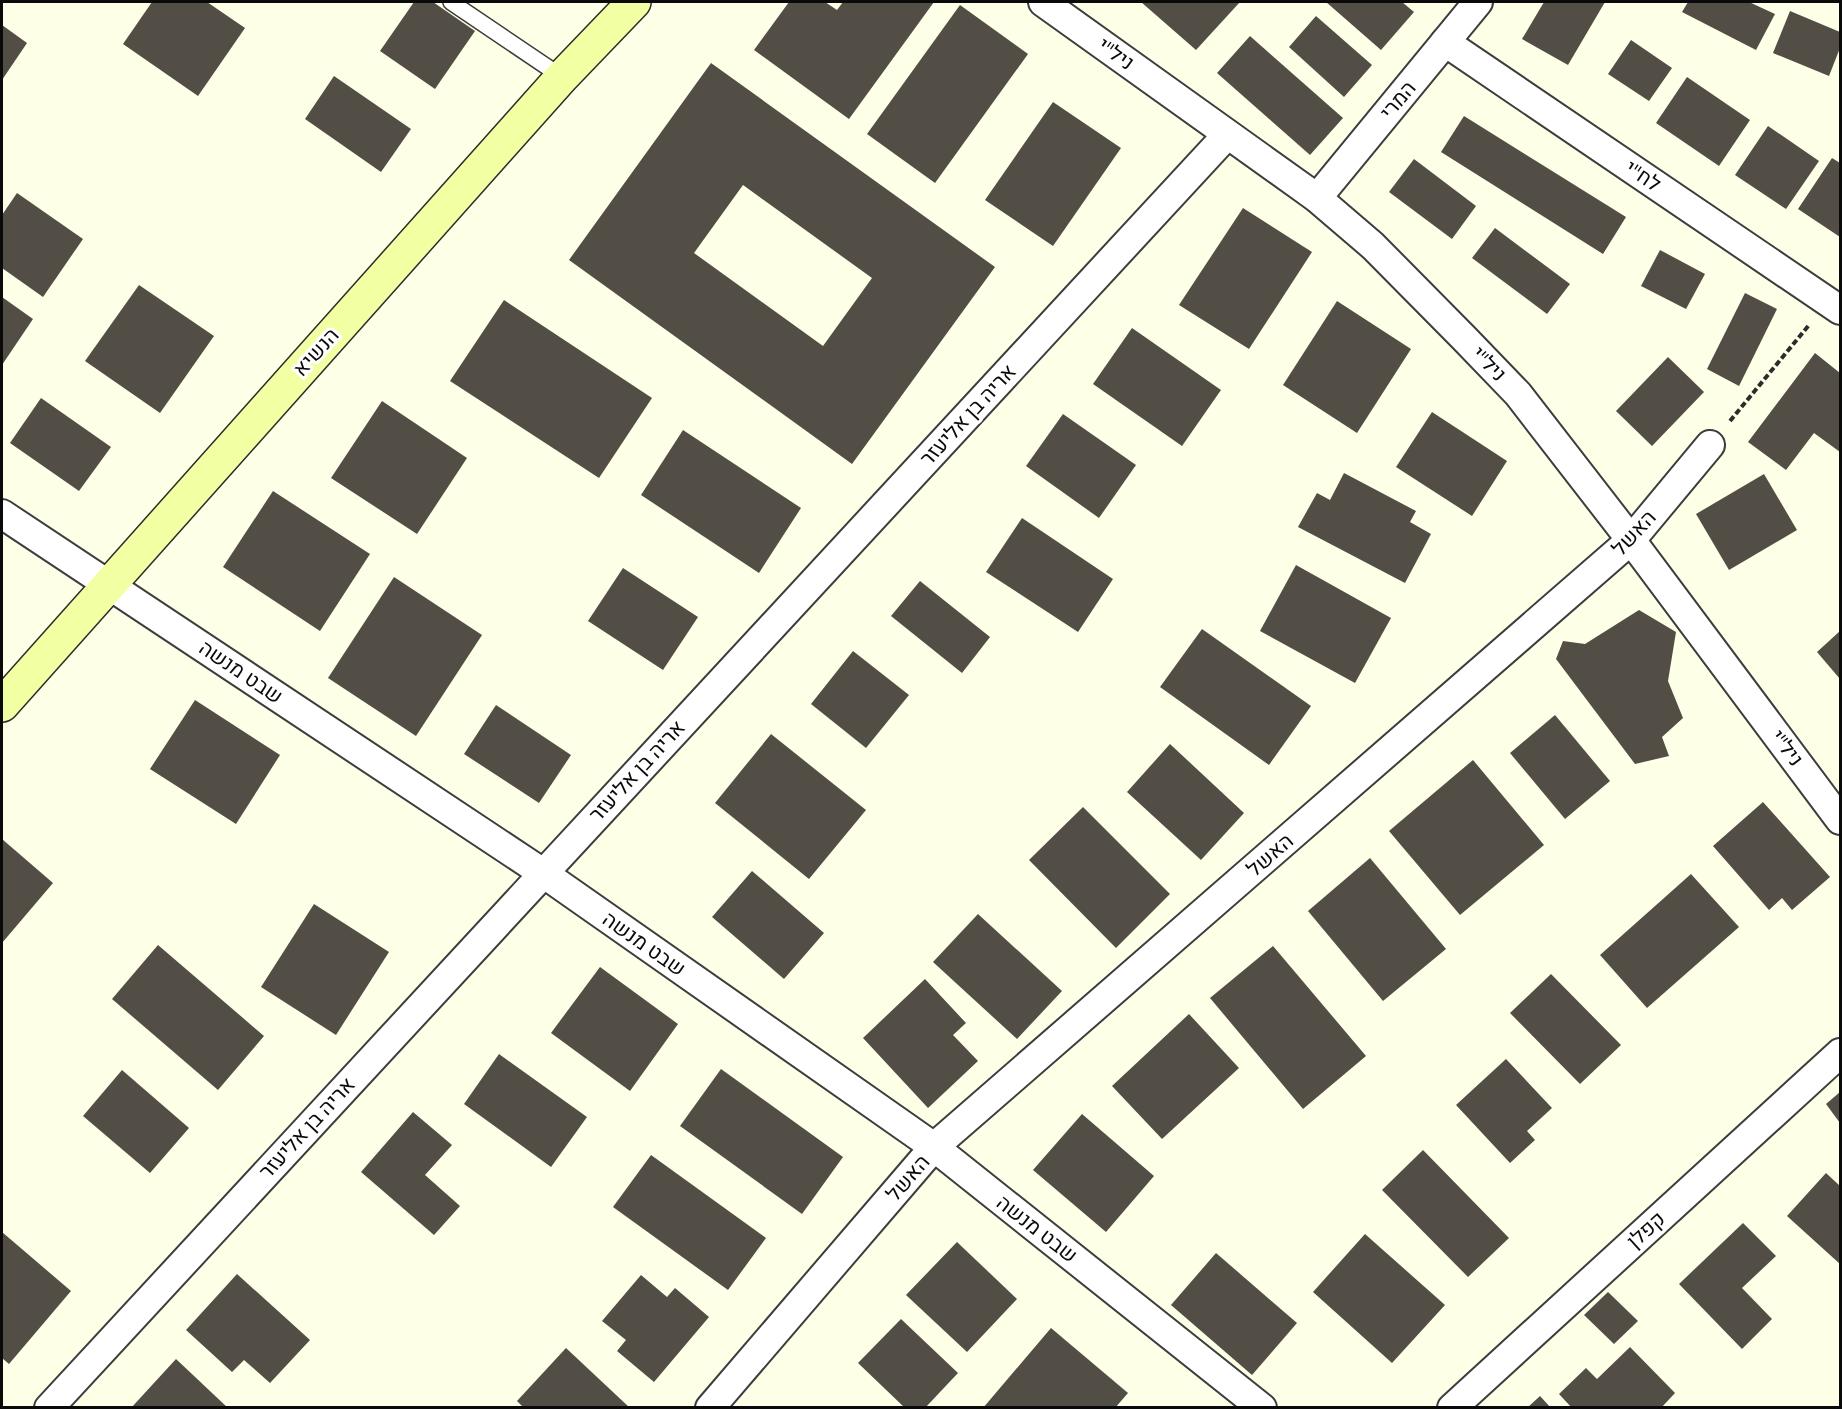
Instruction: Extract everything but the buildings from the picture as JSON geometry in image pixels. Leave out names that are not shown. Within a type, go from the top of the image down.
[{"type":"street","name":"הנשיא","points":[[2,705],[562,77],[634,2]]},
{"type":"street","name":"ניל\"י","points":[[1043,2],[1317,198],[1373,246],[1518,394],[1631,540],[1840,820]]},
{"type":"street","name":"המרי","points":[[1317,198],[1478,2]]},
{"type":"street","name":"לח\"י","points":[[1445,42],[1835,306]]},
{"type":"street","name":"אריה בן אליעזר","points":[[49,1407],[1227,135]]},
{"type":"street","name":"האשל","points":[[710,1407],[934,1147],[1631,540],[1710,445]]},
{"type":"street","name":"שבט מנשה","points":[[2,514],[543,873],[934,1147],[1262,1407]]},
{"type":"street","name":"קפלן","points":[[1452,1407],[1840,1053]]},
{"type":"lane","points":[[451,2],[562,77]]},
{"type":"path","points":[[1710,445],[1835,306]]}]
